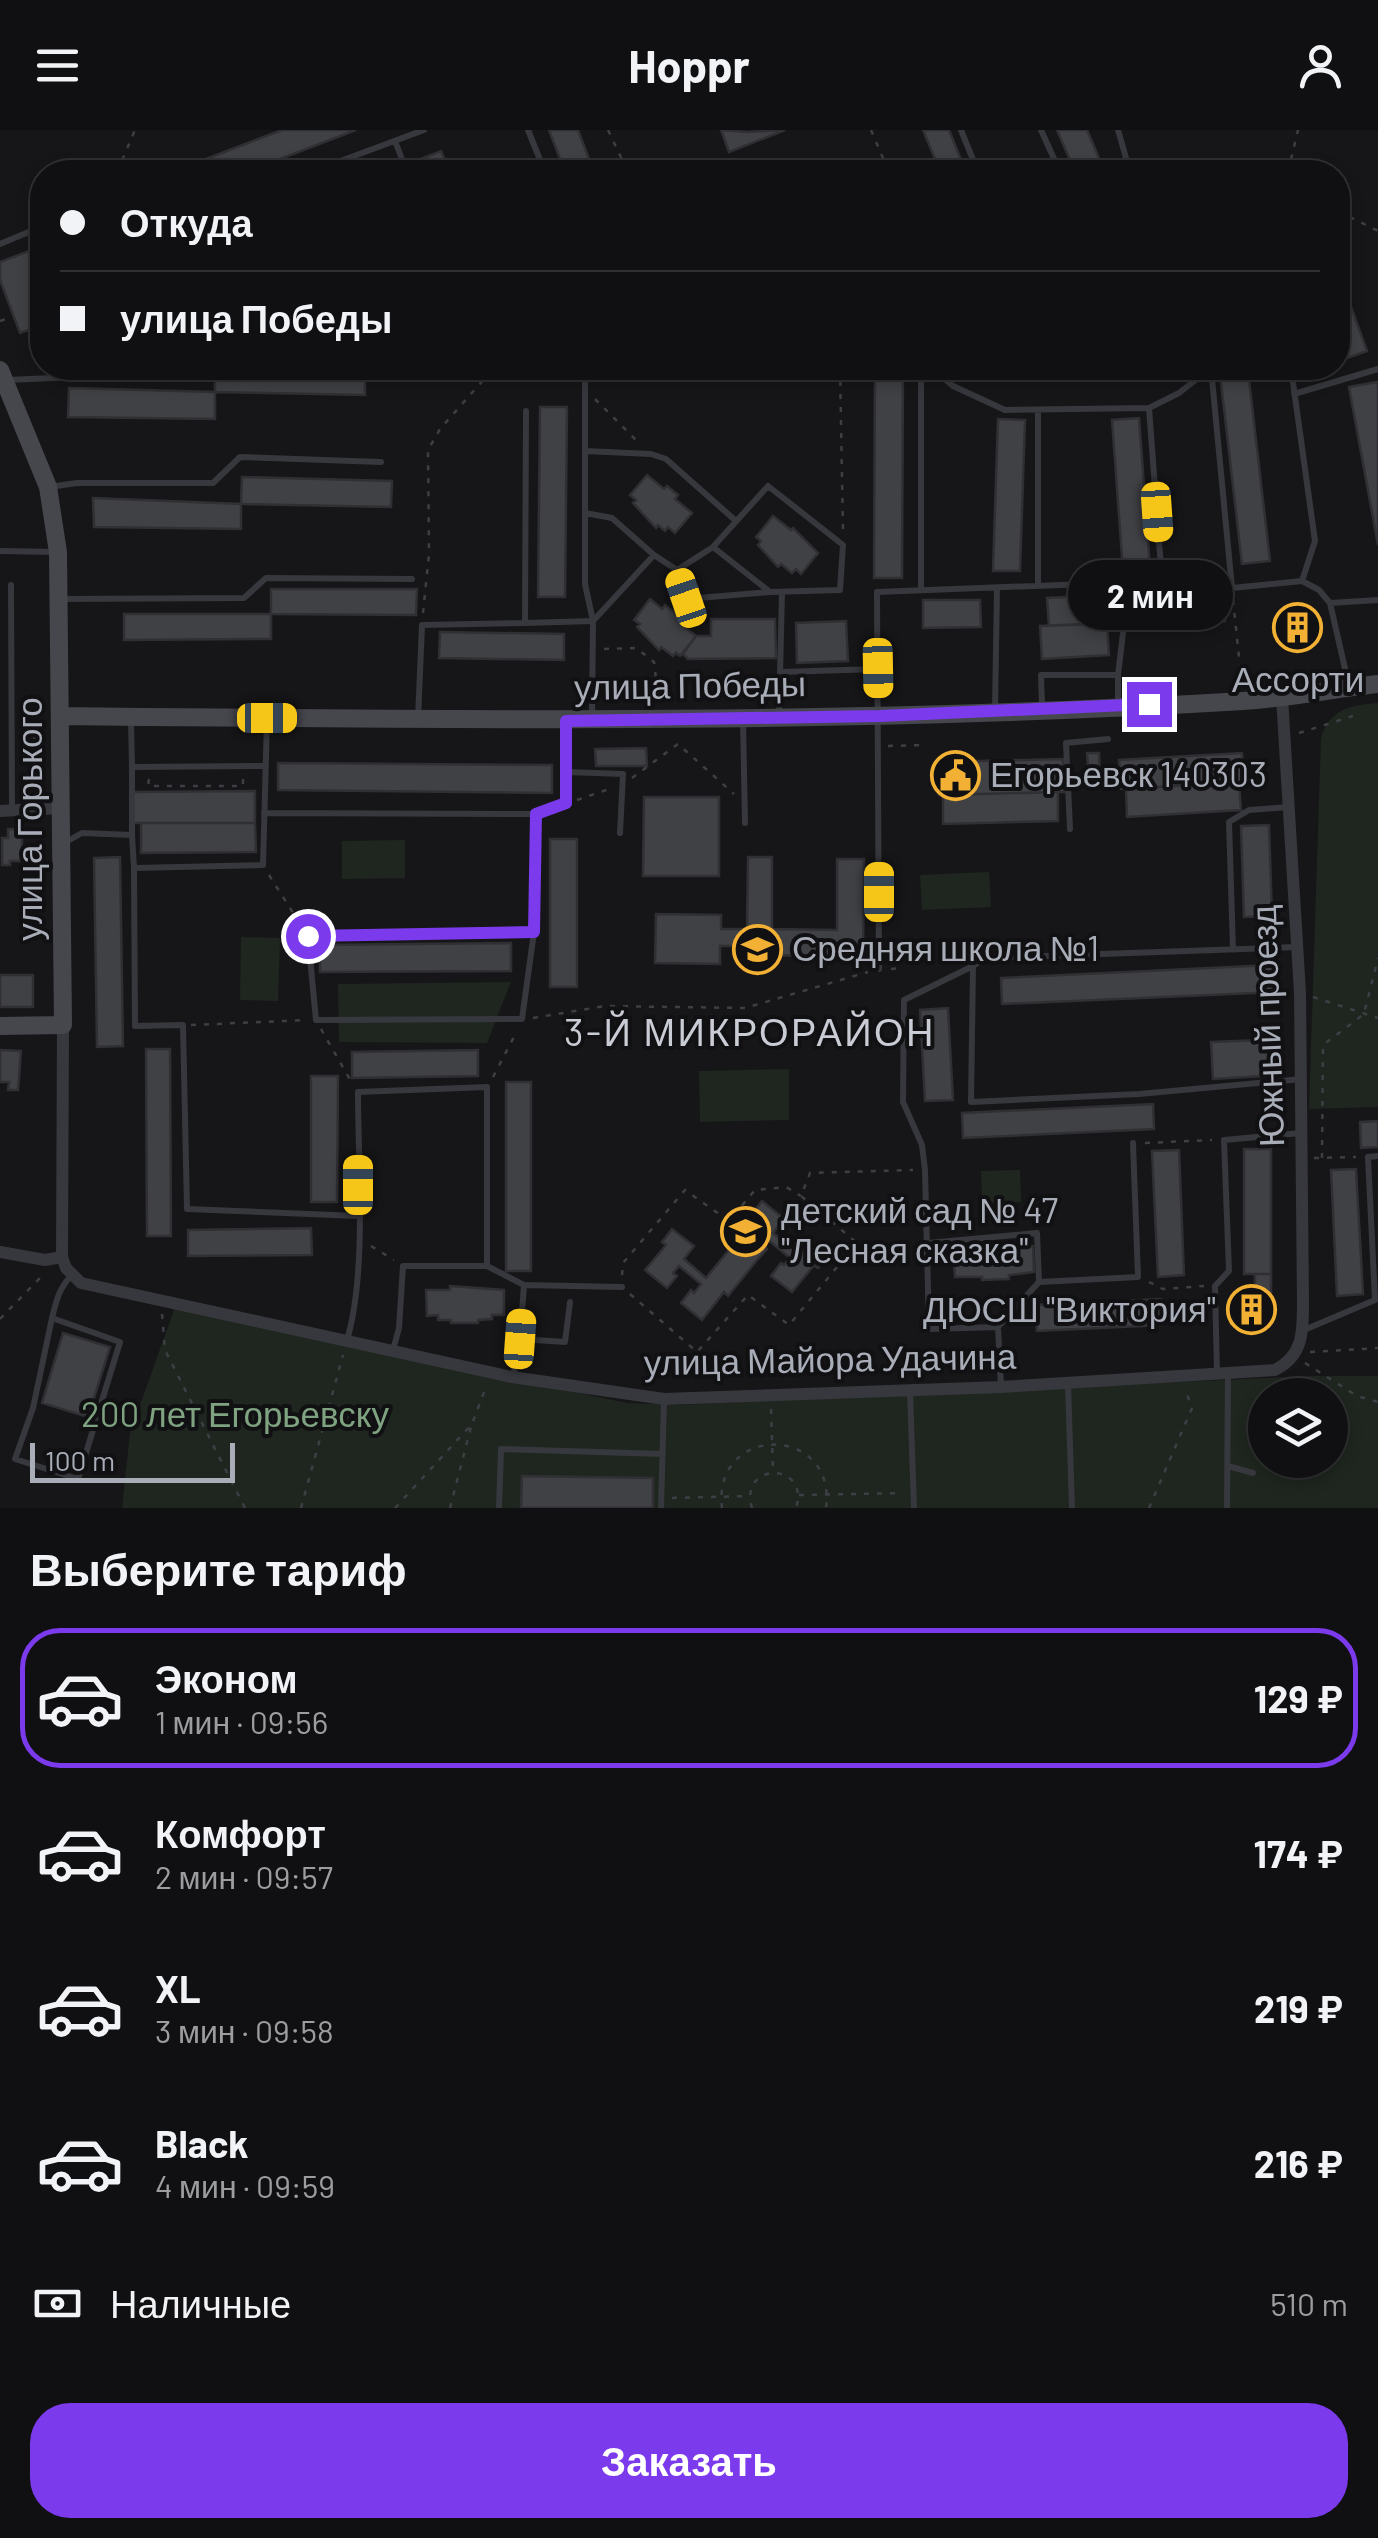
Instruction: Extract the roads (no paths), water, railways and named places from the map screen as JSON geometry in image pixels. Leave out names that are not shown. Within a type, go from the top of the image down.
[{"type":"street","name":"улица Горького","points":[[2,375],[48,487],[58,552],[63,844],[62,1258],[72,1276]]},
{"type":"street","name":"улица Победы","points":[[62,716],[566,721],[880,716],[1282,697],[1378,684]]},
{"type":"street","name":"Южный проезд","points":[[1282,697],[1302,1079],[1303,1331],[1294,1356]]},
{"type":"street","points":[[6,810],[62,808]]},
{"type":"street","points":[[0,1026],[63,1025]]},
{"type":"street","points":[[0,1252],[45,1260],[62,1258]]},
{"type":"street","name":"улица Майора Удачина","points":[[72,1276],[81,1283],[162,1302],[492,1372],[664,1400],[1181,1378],[1276,1370],[1294,1356]]},
{"type":"lane","points":[[343,160],[424,130]]},
{"type":"lane","points":[[528,130],[540,160]]},
{"type":"lane","points":[[960,130],[973,160]]},
{"type":"lane","points":[[1041,130],[1055,160]]},
{"type":"lane","points":[[1118,130],[1125,160]]},
{"type":"lane","points":[[394,141],[402,160]]},
{"type":"lane","points":[[0,244],[30,231]]},
{"type":"lane","points":[[1350,377],[1378,369]]},
{"type":"lane","points":[[2,375],[30,373]]},
{"type":"lane","points":[[585,380],[585,584],[593,621],[592,721]]},
{"type":"lane","points":[[921,380],[921,590]]},
{"type":"lane","points":[[946,380],[982,402],[1005,410],[1149,408],[1196,380]]},
{"type":"lane","points":[[1212,380],[1232,588]]},
{"type":"lane","points":[[1292,380],[1314,541],[1302,581]]},
{"type":"lane","points":[[1294,394],[1341,380]]},
{"type":"lane","points":[[1149,408],[1162,581]]},
{"type":"lane","points":[[1038,410],[1038,586]]},
{"type":"lane","points":[[525,623],[526,411]]},
{"type":"lane","points":[[585,451],[666,458],[736,521]]},
{"type":"lane","points":[[48,487],[77,483],[213,483],[240,456],[382,462]]},
{"type":"lane","points":[[585,513],[612,518],[677,570],[686,598],[840,590],[843,545],[768,486],[713,547],[677,570]]},
{"type":"lane","points":[[713,547],[770,592]]},
{"type":"lane","points":[[0,551],[58,552]]},
{"type":"lane","points":[[418,720],[422,625],[593,621],[654,555]]},
{"type":"lane","points":[[61,599],[244,598],[266,578],[412,579]]},
{"type":"lane","points":[[879,969],[877,592],[1162,581],[1232,588],[1302,581],[1319,590],[1330,603],[1349,687]]},
{"type":"lane","points":[[1118,706],[1129,583]]},
{"type":"lane","points":[[6,810],[12,737],[11,585]]},
{"type":"lane","points":[[995,711],[998,588]]},
{"type":"lane","points":[[779,717],[782,592]]},
{"type":"lane","points":[[1330,603],[1378,600]]},
{"type":"lane","points":[[780,672],[878,668]]},
{"type":"lane","points":[[1042,709],[1041,674],[1118,674]]},
{"type":"lane","points":[[131,717],[135,1026],[183,1025],[187,1208],[358,1216]]},
{"type":"lane","points":[[134,868],[263,865],[267,718]]},
{"type":"lane","points":[[743,718],[745,823]]},
{"type":"lane","points":[[264,812],[536,814],[566,803],[566,721]]},
{"type":"lane","points":[[1070,829],[1066,743],[1108,739]]},
{"type":"lane","points":[[132,767],[266,766]]},
{"type":"lane","points":[[566,772],[623,774],[620,833]]},
{"type":"lane","points":[[1234,950],[1229,822],[1249,810],[1289,807]]},
{"type":"lane","points":[[534,932],[308,936],[316,1020],[522,1020],[534,932],[536,814]]},
{"type":"lane","points":[[63,844],[82,833],[132,835]]},
{"type":"lane","points":[[998,1327],[929,1329],[925,1170],[922,1145],[903,1102],[904,1000],[985,958],[1298,947]]},
{"type":"lane","points":[[973,966],[971,1102],[1139,1094],[1302,1079]]},
{"type":"lane","points":[[347,1340],[354,1317],[358,1238],[358,1092],[488,1087],[487,1266]]},
{"type":"lane","points":[[1228,1508],[1215,1286],[1229,1271],[1224,1140],[1302,1133]]},
{"type":"lane","points":[[1039,1282],[1138,1277],[1133,1143]]},
{"type":"lane","points":[[1303,1331],[1376,1300],[1368,1157],[1378,1156]]},
{"type":"lane","points":[[927,1243],[1037,1233],[1039,1282],[998,1327],[1000,1388]]},
{"type":"lane","points":[[393,1350],[404,1266],[487,1266],[524,1285],[622,1287]]},
{"type":"lane","points":[[52,1318],[120,1342],[78,1479],[15,1459],[33,1408],[52,1318],[59,1292],[72,1276]]},
{"type":"lane","points":[[512,1376],[520,1339],[524,1285]]},
{"type":"lane","points":[[520,1339],[565,1342],[570,1302]]},
{"type":"lane","points":[[1068,1384],[1072,1508]]},
{"type":"lane","points":[[910,1390],[914,1508]]},
{"type":"lane","points":[[661,1508],[664,1400]]},
{"type":"lane","points":[[499,1508],[501,1448],[662,1454]]},
{"type":"lane","points":[[1228,1466],[1248,1472]]},
{"type":"place","name":"Ассорти","points":[[1298,628]]},
{"type":"place","name":"Егорьевск 140303","points":[[955,775]]},
{"type":"place","name":"Средняя школа №1","points":[[757,949]]},
{"type":"place","name":"детский сад № 47 \"Лесная сказка\"","points":[[746,1231]]},
{"type":"place","name":"ДЮСШ \"Виктория\"","points":[[1251,1310]]},
{"type":"district","name":"3-Й МИКРОРАЙОН","points":[[750,1033]]},
{"type":"park label","name":"200 лет Егорьевску","points":[[235,1415]]}]
